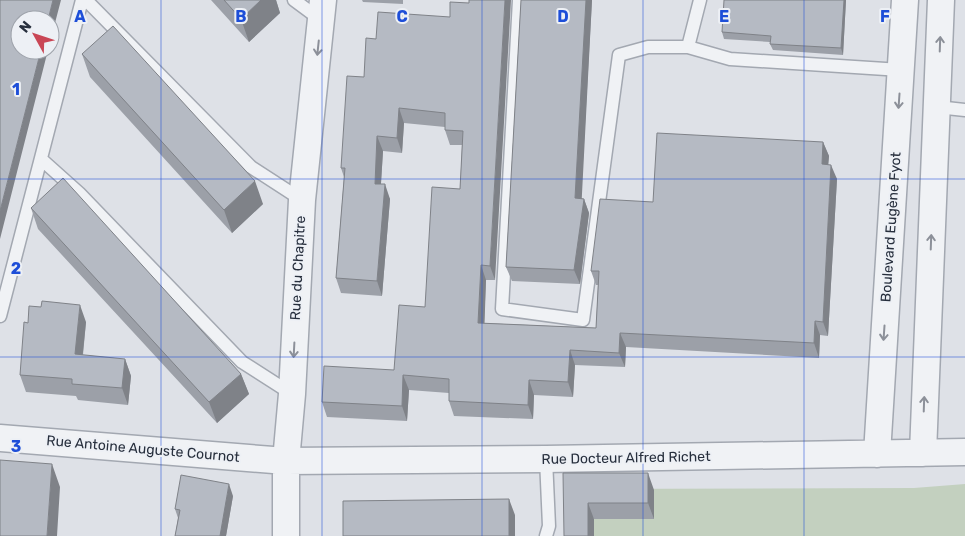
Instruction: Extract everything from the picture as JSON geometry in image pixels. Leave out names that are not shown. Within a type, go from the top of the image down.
[{"type":"street","name":"Boulevard Eugène Fyot","points":[[877,454],[905,0]]},
{"type":"street","points":[[922,453],[941,0]]},
{"type":"street","name":"Rue du Chapitre","points":[[286,536],[286,461],[292,394],[302,200],[322,10]]},
{"type":"street","name":"Rue Antoine Auguste Cournot","points":[[0,438],[286,461]]},
{"type":"street","name":"Rue Docteur Alfred Richet","points":[[286,461],[546,460],[965,452]]},
{"type":"lane","points":[[0,316],[82,0]]},
{"type":"lane","points":[[86,0],[252,167],[302,200]]},
{"type":"lane","points":[[294,0],[322,10]]},
{"type":"lane","points":[[519,0],[502,309],[583,320],[619,55],[648,46],[688,47],[730,59],[901,70]]},
{"type":"lane","points":[[688,47],[700,0]]},
{"type":"lane","points":[[937,107],[965,110]]},
{"type":"lane","points":[[41,159],[79,193],[242,362],[292,394]]},
{"type":"lane","points":[[546,460],[549,526],[546,536]]},
{"type":"green space","points":[[965,484],[965,536],[570,536],[569,489],[914,488]]},
{"type":"building","points":[[0,0],[53,0],[50,10],[10,10],[10,60],[38,60],[0,211]]},
{"type":"building","points":[[224,0],[261,0],[241,19]]},
{"type":"building","points":[[469,0],[505,0],[490,266],[481,265],[478,323],[596,328],[599,271],[591,271],[600,199],[653,202],[657,133],[823,142],[822,164],[831,165],[823,322],[815,321],[814,343],[620,333],[619,353],[570,350],[568,382],[529,380],[528,405],[449,401],[449,379],[403,375],[402,406],[322,402],[324,366],[394,370],[399,305],[425,307],[432,187],[460,189],[463,131],[445,130],[445,113],[399,108],[397,138],[377,136],[375,184],[385,184],[377,281],[336,278],[345,168],[341,168],[347,76],[364,77],[366,38],[376,39],[378,12],[450,17],[450,2],[469,3]]},
{"type":"building","points":[[521,0],[586,0],[575,198],[584,199],[574,270],[506,267]]},
{"type":"building","points":[[724,0],[844,0],[841,48],[770,44],[771,36],[722,32]]},
{"type":"building","points":[[113,26],[255,181],[224,210],[82,54]]},
{"type":"building","points":[[63,178],[241,374],[209,402],[31,208]]},
{"type":"building","points":[[42,301],[80,305],[75,354],[125,359],[122,388],[72,384],[72,379],[20,375],[24,322],[28,323],[29,306],[41,307]]},
{"type":"building","points":[[0,460],[52,464],[47,536],[0,536]]},
{"type":"building","points":[[563,473],[648,473],[648,503],[588,503],[588,536],[564,536]]},
{"type":"building","points":[[181,475],[229,484],[220,536],[175,536],[180,510],[175,509]]},
{"type":"building","points":[[509,499],[509,536],[343,536],[343,501]]}]
